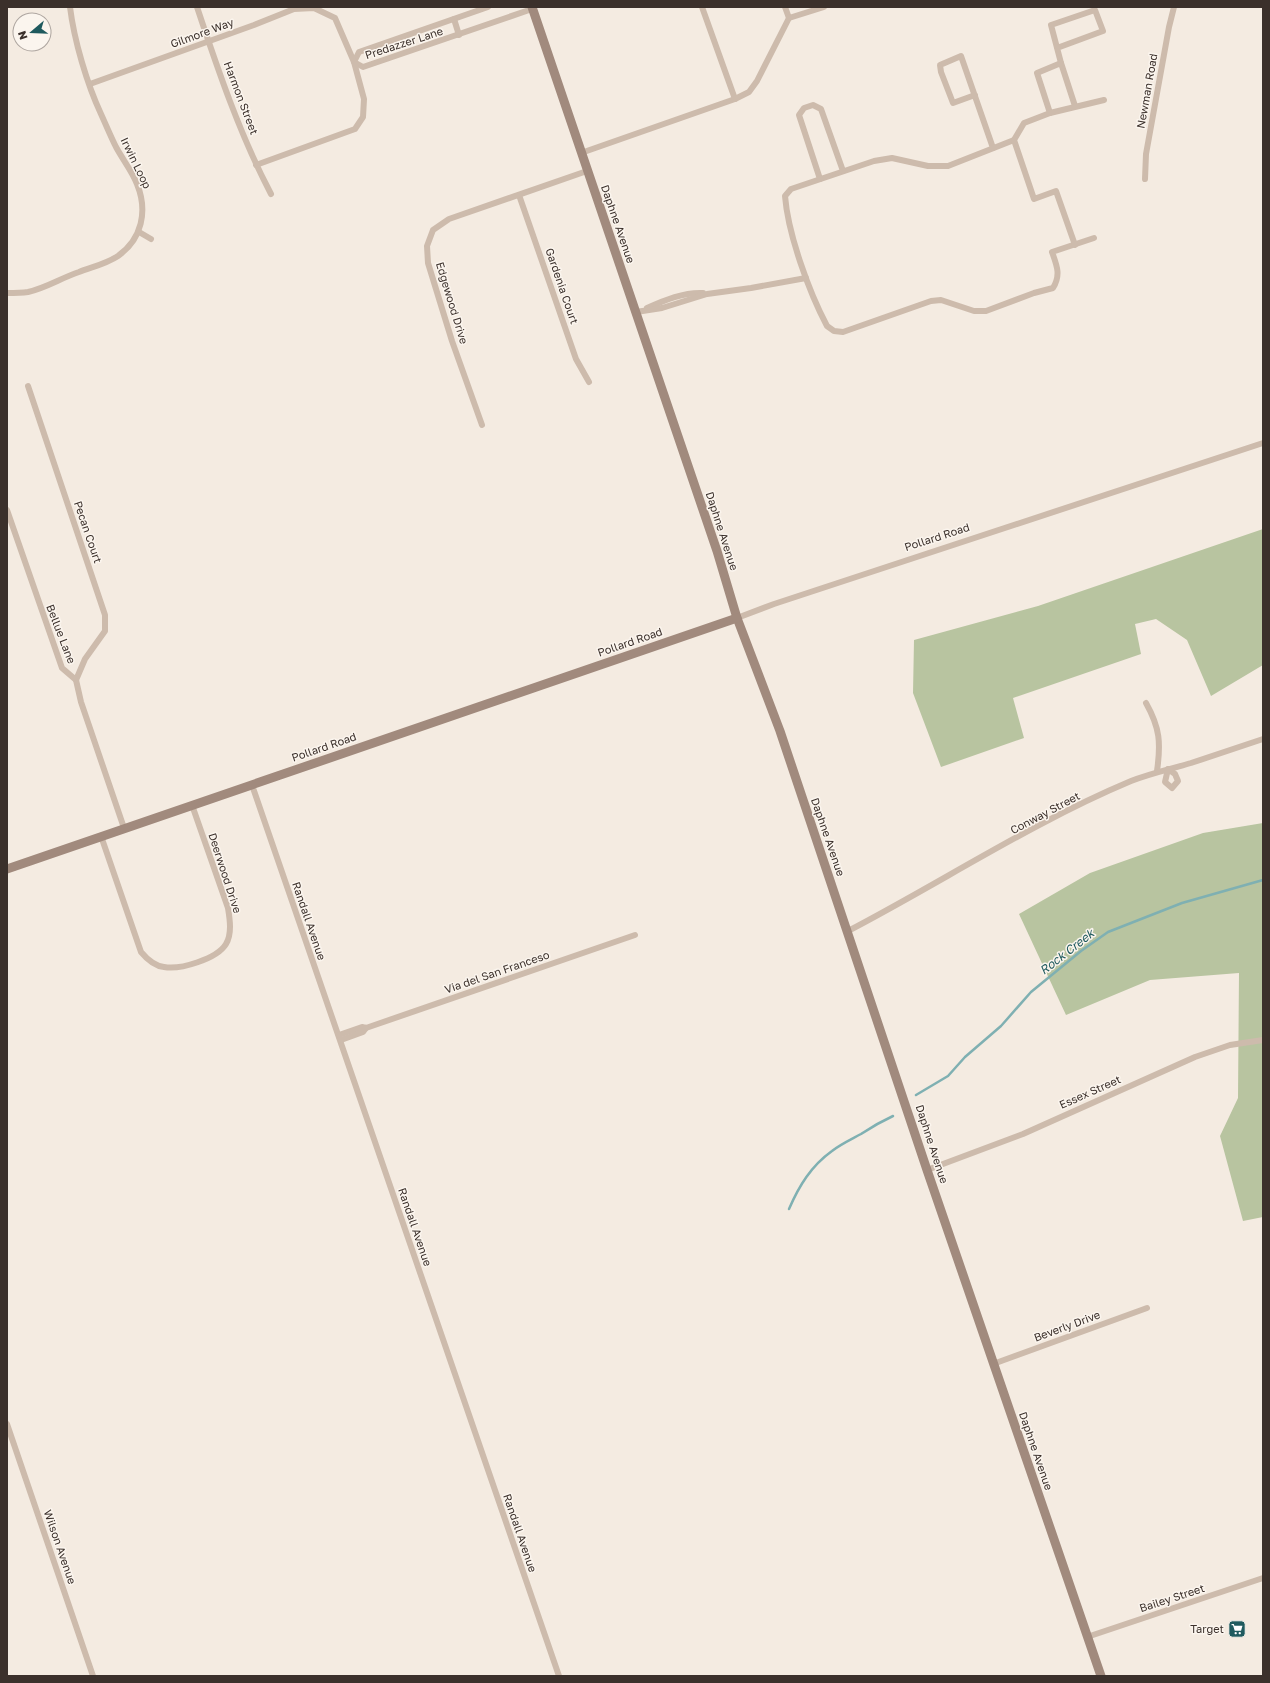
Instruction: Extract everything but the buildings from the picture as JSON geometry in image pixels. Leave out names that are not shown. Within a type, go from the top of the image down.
[{"type":"street","name":"Irwin Loop","points":[[7,293],[35,290],[76,272],[105,263],[118,256],[129,247],[139,232],[143,218],[142,200],[137,184],[116,148],[95,101],[72,22],[70,7]]},
{"type":"street","name":"Harmon Street","points":[[197,7],[256,165],[271,194]]},
{"type":"street","name":"Predazzer Lane","points":[[488,7],[360,52],[354,62],[363,67],[459,35],[532,8]]},
{"type":"street","points":[[702,7],[735,99]]},
{"type":"street","points":[[785,7],[789,18]]},
{"type":"street","points":[[581,153],[735,99],[749,92],[757,81],[789,18],[824,7]]},
{"type":"street","name":"Newman Road","points":[[1144,180],[1146,154],[1174,7]]},
{"type":"street","name":"Gilmore Way","points":[[90,84],[209,42],[294,9],[314,8],[328,13],[335,18],[354,62],[364,99],[363,117],[355,128],[256,165]]},
{"type":"street","name":"Daphne Avenue","points":[[532,8],[717,551],[738,618],[780,731],[927,1170],[1101,1676]]},
{"type":"street","points":[[1057,48],[1103,32],[1095,10],[1051,25],[1057,48],[1061,63],[1076,106]]},
{"type":"street","points":[[454,19],[459,35]]},
{"type":"street","points":[[975,95],[953,104],[941,72],[940,65],[961,56],[975,95],[994,148]]},
{"type":"street","points":[[1050,113],[1037,73],[1061,63]]},
{"type":"street","points":[[1094,238],[1052,252],[1059,272],[1058,280],[1053,288],[1034,293],[986,311],[974,311],[941,300],[931,301],[843,332],[834,331],[827,326],[806,278],[786,211],[785,196],[791,189],[874,161],[892,158],[928,166],[948,166],[1014,140],[1024,123],[1050,113],[1104,100]]},
{"type":"street","points":[[820,179],[800,115],[804,108],[813,105],[821,109],[842,171]]},
{"type":"street","points":[[1014,140],[1034,199],[1056,191],[1075,245]]},
{"type":"street","name":"Edgewood Drive","points":[[482,425],[452,340],[428,262],[427,246],[434,230],[449,219],[587,171]]},
{"type":"street","name":"Gardenia Court","points":[[519,195],[576,358],[589,382]]},
{"type":"street","points":[[139,232],[151,239]]},
{"type":"street","points":[[636,312],[662,308],[707,294],[806,278]]},
{"type":"street","name":"Pecan Court","points":[[28,386],[105,615],[105,631],[85,659],[76,680]]},
{"type":"street","name":"Pollard Road","points":[[7,869],[738,618],[774,604],[1263,443]]},
{"type":"street","name":"Bellue Lane","points":[[7,510],[62,668],[76,680]]},
{"type":"street","points":[[76,680],[80,702],[124,828]]},
{"type":"street","points":[[1146,703],[1154,718],[1158,733],[1160,749],[1157,771]]},
{"type":"street","name":"Conway Street","points":[[848,931],[1054,819],[1114,789],[1157,771],[1168,769],[1263,739]]},
{"type":"street","name":"Randall Avenue","points":[[252,785],[559,1676]]},
{"type":"street","name":"Deerwood Drive","points":[[102,836],[141,952],[147,958],[163,967],[181,966],[200,961],[217,954],[226,944],[231,924],[228,908],[192,805]]},
{"type":"street","name":"Via del San Franceso","points":[[340,1038],[363,1032],[366,1028],[635,935]]},
{"type":"street","name":"Essex Street","points":[[927,1170],[1023,1134],[1195,1058],[1230,1045],[1263,1040]]},
{"type":"street","name":"Beverly Drive","points":[[993,1364],[1148,1308]]},
{"type":"street","name":"Wilson Avenue","points":[[7,1424],[93,1676]]},
{"type":"street","name":"Bailey Street","points":[[1087,1637],[1263,1578]]},
{"type":"green space","points":[[1263,529],[1263,665],[1211,696],[1187,640],[1156,619],[1135,624],[1141,654],[1013,698],[1024,738],[941,767],[913,693],[914,640],[1038,606]]},
{"type":"green space","points":[[1263,823],[1263,1217],[1243,1221],[1220,1136],[1238,1098],[1239,973],[1150,980],[1066,1015],[1019,914],[1090,873],[1203,833]]},
{"type":"waterway","name":"Rock Creek","points":[[916,1095],[948,1076],[965,1057],[1001,1026],[1031,992],[1081,951],[1108,932],[1182,903],[1263,880]]},
{"type":"waterway","name":"Rock Creek","points":[[789,1209],[806,1177],[818,1163],[835,1148],[893,1116]]},
{"type":"place","name":"Target","points":[[1237,1629]]}]
